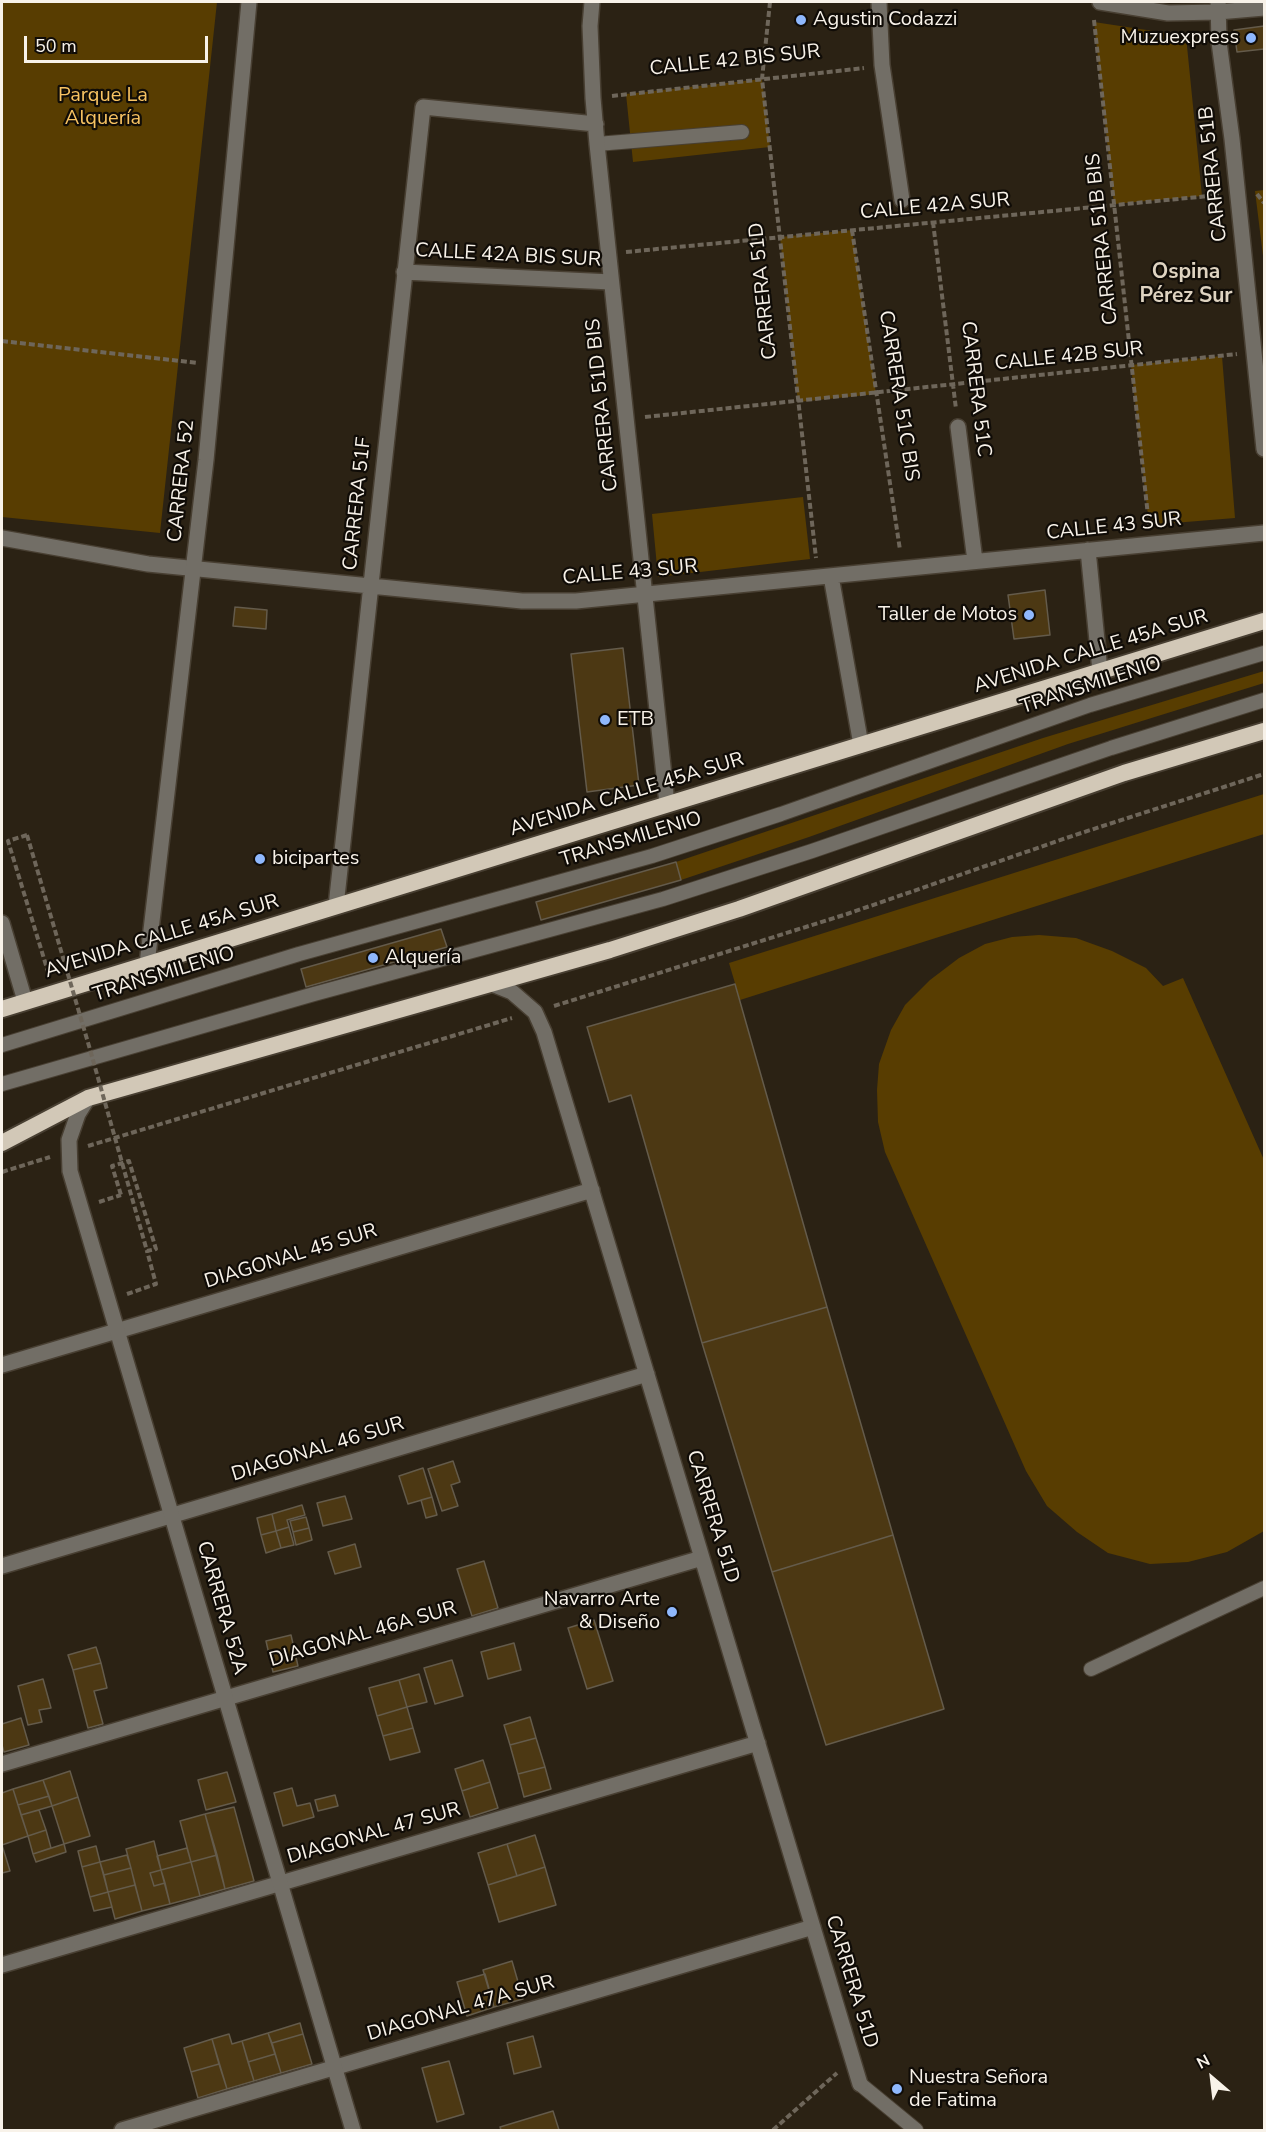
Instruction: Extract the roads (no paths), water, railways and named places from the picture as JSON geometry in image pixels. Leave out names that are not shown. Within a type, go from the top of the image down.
[{"type":"highway","name":"AVENIDA CALLE 45A SUR","points":[[2,1008],[1264,621]]},
{"type":"highway","points":[[2,1143],[88,1098],[610,950],[739,909],[1124,773],[1264,731]]},
{"type":"street","name":"CARRERA 52","points":[[147,964],[215,365],[249,2]]},
{"type":"street","name":"CARRERA 51D BIS","points":[[592,2],[590,26],[597,144],[667,804]]},
{"type":"street","points":[[879,2],[882,65],[902,200]]},
{"type":"street","points":[[1097,7],[1151,11],[1218,7],[1264,8]]},
{"type":"street","name":"CARRERA 51B","points":[[1218,7],[1219,42],[1238,193],[1264,449]]},
{"type":"street","name":"CARRERA 51F","points":[[336,906],[423,107],[596,124]]},
{"type":"street","name":"CALLE 42A BIS SUR","points":[[404,272],[611,282]]},
{"type":"street","name":"CARRERA 51C","points":[[958,427],[975,561]]},
{"type":"street","name":"CALLE 43 SUR","points":[[2,538],[148,564],[540,601],[576,601],[1264,533]]},
{"type":"street","points":[[1088,550],[1100,671]]},
{"type":"street","points":[[824,576],[861,745]]},
{"type":"street","points":[[2,923],[25,1001]]},
{"type":"street","name":"CARRERA 51D","points":[[492,984],[512,992],[535,1011],[544,1032],[860,2084]]},
{"type":"street","name":"CARRERA 52A","points":[[88,1098],[73,1125],[69,1140],[70,1172],[353,2130]]},
{"type":"street","name":"DIAGONAL 45 SUR","points":[[2,1365],[591,1190]]},
{"type":"street","name":"DIAGONAL 46 SUR","points":[[2,1566],[647,1374]]},
{"type":"street","name":"DIAGONAL 46A SUR","points":[[2,1764],[702,1558]]},
{"type":"street","name":"DIAGONAL 47 SUR","points":[[2,1965],[758,1743]]},
{"type":"street","name":"DIAGONAL 47A SUR","points":[[122,2130],[813,1927]]},
{"type":"lane","points":[[597,144],[742,132]]},
{"type":"lane","name":"TRANSMILENIO","points":[[2,1045],[310,951],[652,856],[781,814],[1090,705],[1264,652]]},
{"type":"lane","points":[[2,1084],[325,991],[663,899],[812,851],[1112,748],[1264,700]]},
{"type":"lane","points":[[1091,1669],[1264,1588]]},
{"type":"lane","points":[[860,2084],[916,2130]]},
{"type":"place","name":"Agustin Codazzi","points":[[801,20]]},
{"type":"place","name":"Muzuexpress","points":[[1251,38]]},
{"type":"place","name":"Taller de Motos","points":[[1029,615]]},
{"type":"place","name":"ETB","points":[[605,720]]},
{"type":"place","name":"bicipartes","points":[[260,859]]},
{"type":"place","name":"Alquería","points":[[373,958]]},
{"type":"place","name":"Navarro Arte & Diseño","points":[[672,1612]]},
{"type":"place","name":"Nuestra Señora de Fatima","points":[[897,2089]]},
{"type":"district","name":"Ospina Pérez Sur","points":[[1186,285]]},
{"type":"park label","name":"Parque La Alquería","points":[[103,108]]}]
